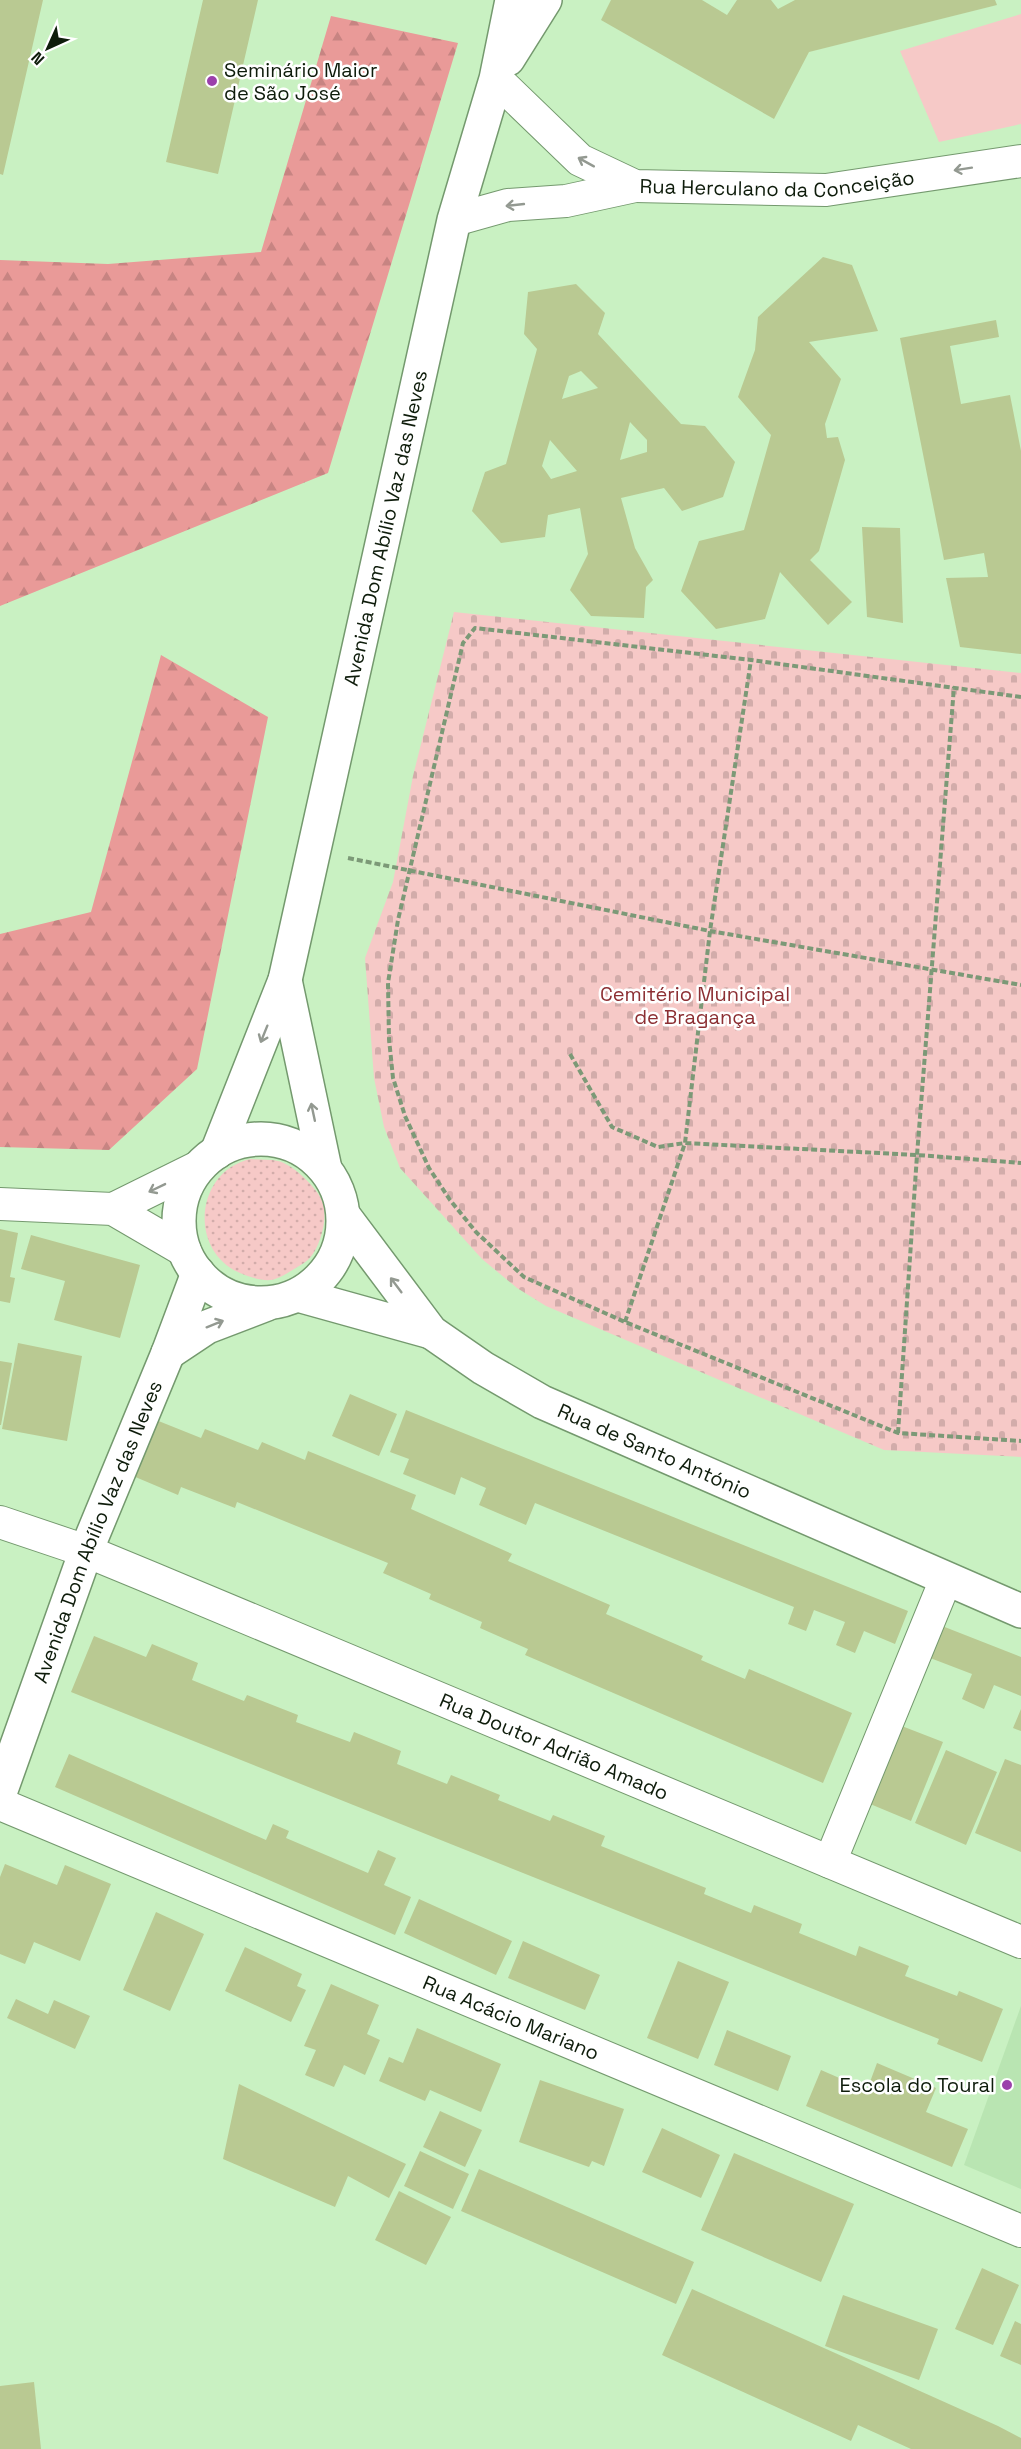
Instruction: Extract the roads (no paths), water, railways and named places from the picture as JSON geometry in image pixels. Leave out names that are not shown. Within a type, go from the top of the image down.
[{"type":"street","name":"Avenida Dom Abílio Vaz das Neves","points":[[208,1159],[285,980],[454,220],[496,79],[512,0]]},
{"type":"street","name":"Avenida Dom Abílio Vaz das Neves","points":[[496,79],[545,0]]},
{"type":"street","name":"Rua Herculano da Conceição","points":[[496,79],[580,160],[635,186],[825,190],[1021,161]]},
{"type":"street","points":[[454,220],[508,205],[566,201],[635,186]]},
{"type":"street","points":[[168,1353],[207,1327],[298,1295],[318,1282],[332,1263],[342,1240],[344,1216],[338,1192],[325,1169],[285,980]]},
{"type":"street","points":[[0,1204],[113,1209],[236,1143],[257,1139],[282,1142],[306,1152],[325,1169]]},
{"type":"street","points":[[191,1262],[179,1229],[181,1206],[188,1185],[208,1159]]},
{"type":"street","points":[[113,1209],[191,1262],[217,1291],[241,1301],[267,1304]]},
{"type":"street","name":"Rua de Santo António","points":[[344,1216],[431,1332],[483,1368],[542,1402],[1021,1611]]},
{"type":"street","name":"Avenida Dom Abílio Vaz das Neves","points":[[0,1793],[86,1551],[168,1353],[191,1262]]},
{"type":"street","points":[[298,1295],[431,1332]]},
{"type":"street","name":"Rua Doutor Adrião Amado","points":[[0,1522],[86,1551],[1021,1942]]},
{"type":"street","points":[[830,1862],[946,1579]]},
{"type":"street","name":"Rua Acácio Mariano","points":[[0,1804],[1021,2231]]},
{"type":"place","name":"Seminário Maior de São José","points":[[212,81]]},
{"type":"place","name":"Escola do Toural","points":[[1007,2085]]},
{"type":"park label","name":"Cemitério Municipal de Bragança","points":[[695,1006]]}]
